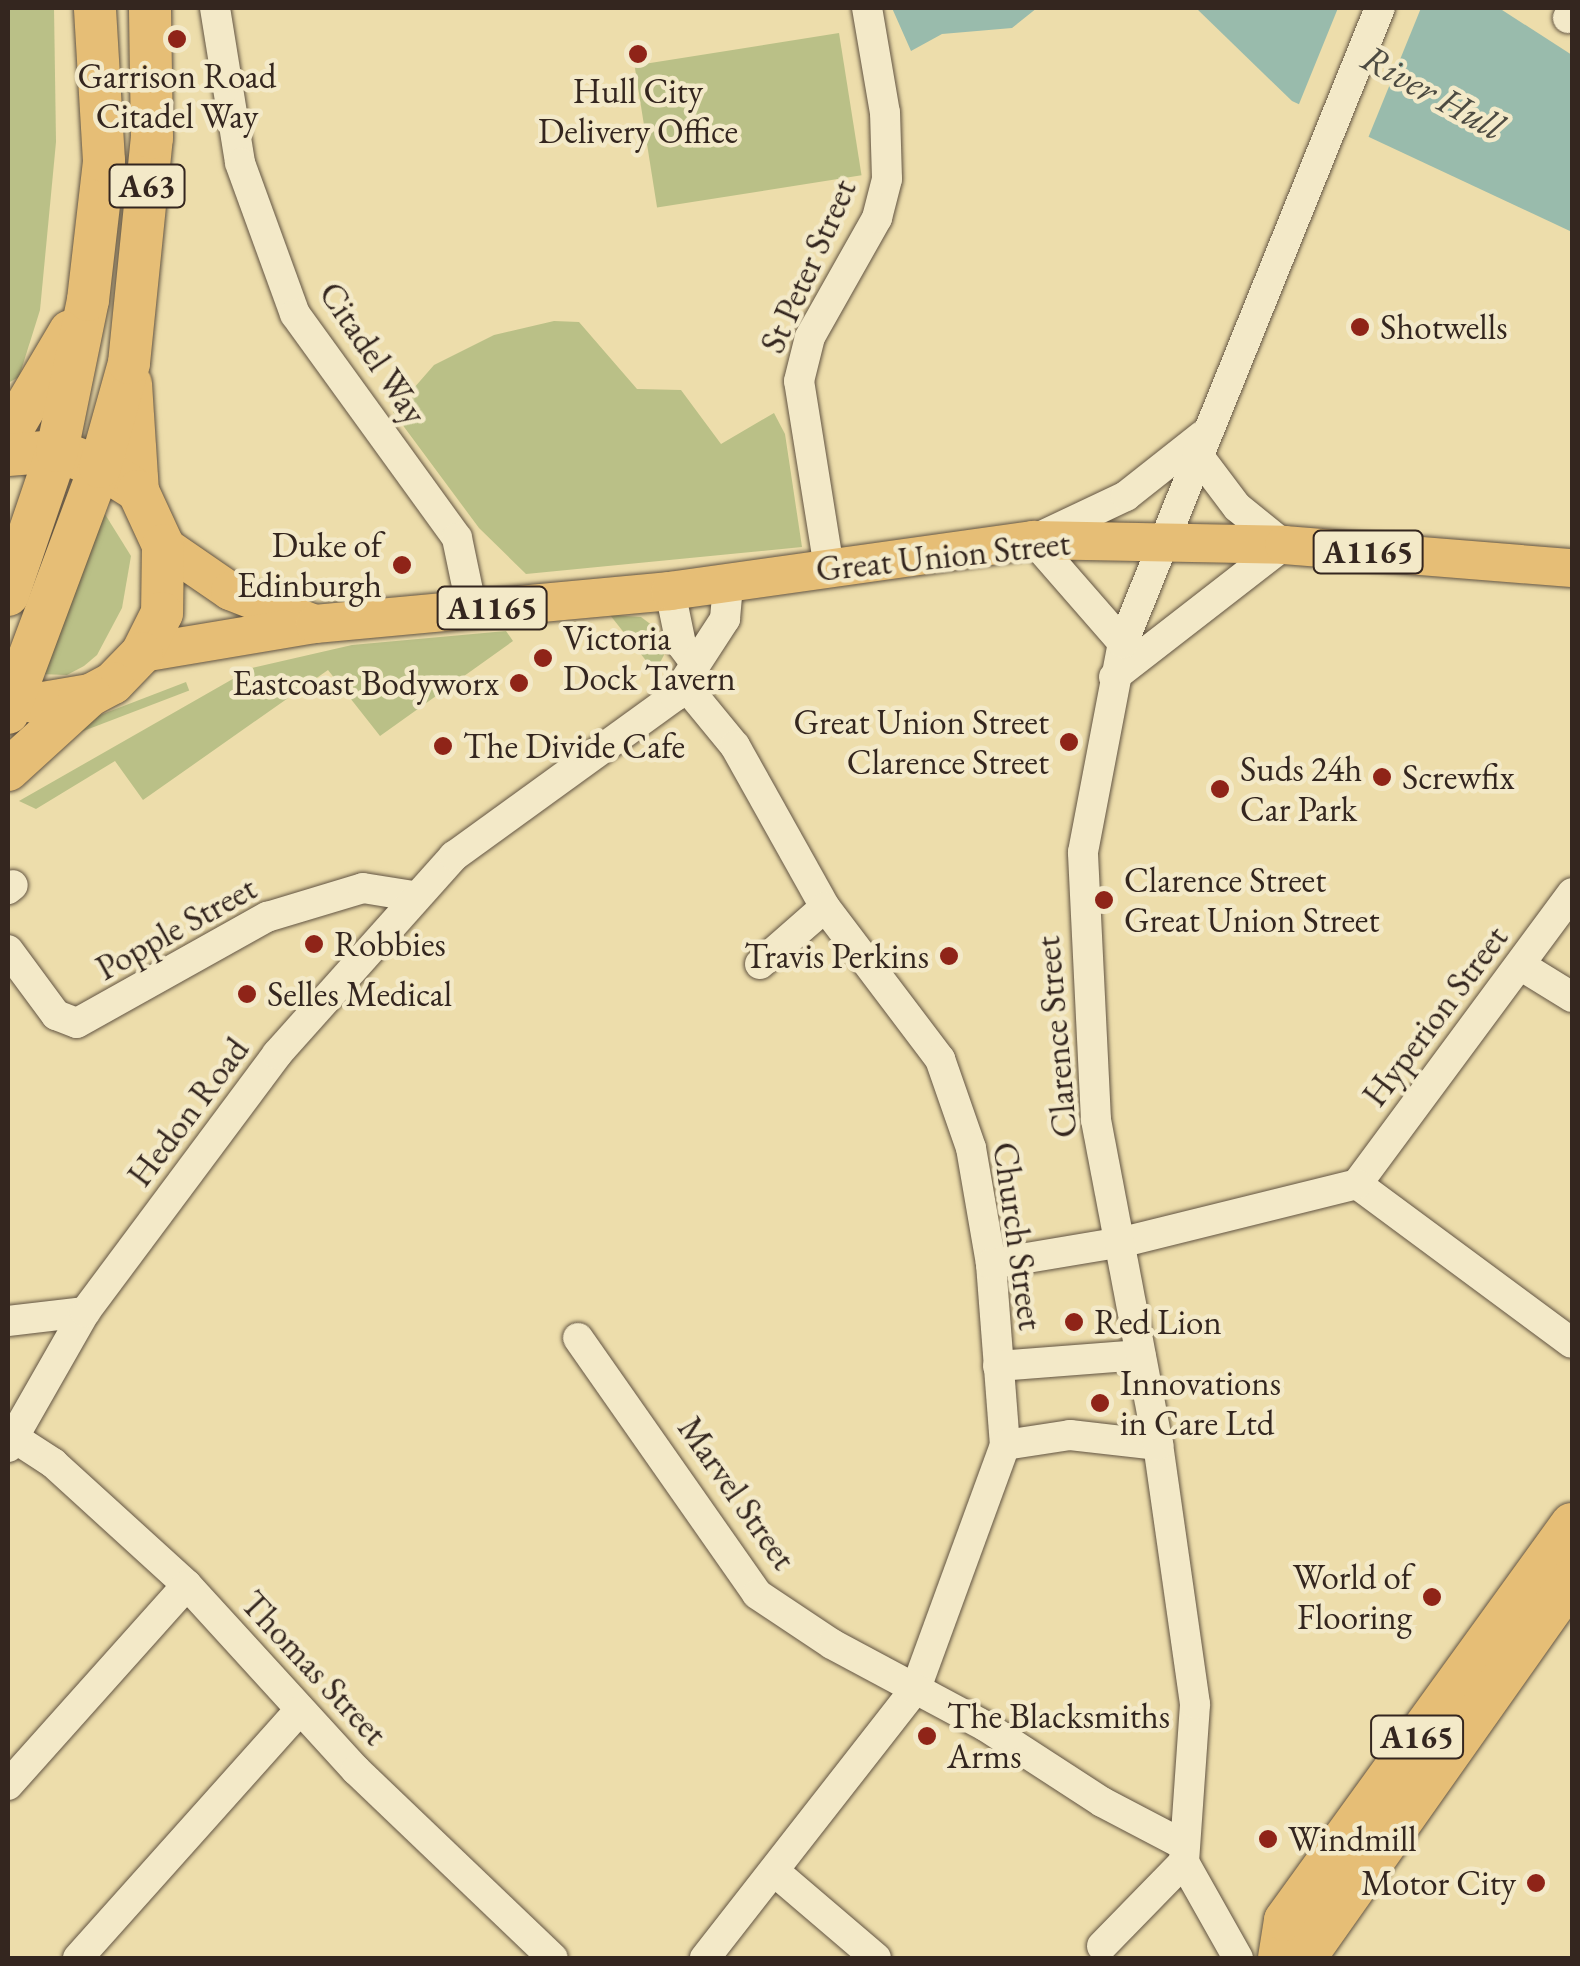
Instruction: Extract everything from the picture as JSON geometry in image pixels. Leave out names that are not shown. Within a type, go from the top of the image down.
[{"type":"highway","name":"A63","points":[[8,595],[57,451],[88,300],[104,161],[94,8]]},
{"type":"highway","name":"A63","points":[[138,491],[129,364],[152,138],[150,8]]},
{"type":"highway","name":"A63","points":[[8,436],[88,300]]},
{"type":"highway","name":"A63","points":[[10,704],[100,467],[129,364]]},
{"type":"highway","points":[[8,454],[57,451],[100,467],[138,491],[163,544],[162,613],[142,653],[8,770]]},
{"type":"highway","points":[[10,704],[90,695]]},
{"type":"highway","name":"A165","points":[[1282,1939],[1569,1550]]},
{"type":"highway","name":"A165","points":[[1305,1958],[1569,1550]]},
{"type":"main road","name":"Great Union Street","points":[[142,653],[315,624],[670,591],[1033,540],[1284,545],[1572,568]]},
{"type":"main road","name":"Great Union Street","points":[[163,544],[230,591],[315,624]]},
{"type":"street","name":"Citadel Way","points":[[215,8],[240,163],[295,314],[457,538],[472,610]]},
{"type":"street","name":"St Peter Street","points":[[829,568],[798,380],[810,337],[877,218],[888,179],[885,112],[867,8]]},
{"type":"street","name":"Clarence Street","points":[[1183,1853],[1194,1704],[1158,1444],[1123,1242],[1096,1120],[1084,982],[1083,852],[1123,643],[1380,8]]},
{"type":"street","points":[[1114,677],[1284,545],[1237,507],[1201,443],[1126,496],[1033,540],[1123,643]]},
{"type":"street","name":"Hedon Road","points":[[10,1442],[85,1312],[278,1054],[413,896],[454,856],[664,706],[725,619],[728,583]]},
{"type":"street","points":[[670,591],[689,672]]},
{"type":"street","name":"Church Street","points":[[689,672],[825,907],[940,1059],[971,1148],[991,1264],[1004,1445],[916,1688],[705,1958]]},
{"type":"street","name":"Popple Street","points":[[8,950],[56,1014],[77,1023],[267,917],[363,888],[413,896]]},
{"type":"street","name":"Hyperion Street","points":[[1357,1184],[1572,893]]},
{"type":"street","points":[[760,964],[825,907]]},
{"type":"street","points":[[1520,965],[1572,997]]},
{"type":"street","points":[[991,1264],[1123,1242],[1357,1184],[1572,1343]]},
{"type":"street","points":[[8,1320],[85,1312]]},
{"type":"street","name":"Marvel Street","points":[[578,1338],[757,1594],[832,1644],[916,1688],[1183,1853]]},
{"type":"street","points":[[998,1366],[1141,1355]]},
{"type":"street","points":[[1004,1445],[1070,1435],[1158,1444]]},
{"type":"street","name":"Thomas Street","points":[[10,1442],[53,1463],[187,1584],[299,1711],[553,1958]]},
{"type":"street","points":[[8,1785],[187,1584]]},
{"type":"street","points":[[78,1958],[299,1711]]},
{"type":"street","points":[[1102,1946],[1183,1853],[1206,1905],[1238,1958]]},
{"type":"street","points":[[774,1872],[876,1958]]},
{"type":"street","points":[[1206,1905],[1239,1937],[1282,1939]]},
{"type":"green space","points":[[8,8],[54,8],[56,142],[40,310],[19,377],[8,383]]},
{"type":"green space","points":[[839,33],[862,175],[657,208],[635,65]]},
{"type":"green space","points":[[554,321],[579,322],[637,389],[681,390],[721,444],[774,413],[785,434],[802,547],[526,574],[479,528],[393,412],[434,365],[494,335]]},
{"type":"green space","points":[[103,511],[131,556],[122,608],[97,655],[84,666],[67,675],[38,674]]},
{"type":"green space","points":[[610,615],[641,617],[657,629],[664,655],[655,672]]},
{"type":"green space","points":[[506,631],[513,641],[380,736],[328,670],[143,800],[115,761],[36,809],[19,801],[252,668],[352,645]]},
{"type":"green space","points":[[186,682],[189,690],[39,748],[36,740]]},
{"type":"water","points":[[892,8],[1037,8],[1012,28],[942,34],[911,51]]},
{"type":"water","name":"River Hull","points":[[1196,8],[1499,8],[1572,55],[1572,232],[1292,101]]},
{"type":"pier","points":[[1338,8],[1421,8],[1366,143],[1297,109]]},
{"type":"place","name":"Garrison Road Citadel Way","points":[[177,39]]},
{"type":"place","name":"Hull City Delivery Office","points":[[638,54]]},
{"type":"place","name":"Shotwells","points":[[1360,327]]},
{"type":"place","name":"Duke of Edinburgh","points":[[402,565]]},
{"type":"place","name":"Victoria Dock Tavern","points":[[543,658]]},
{"type":"place","name":"Eastcoast Bodyworx","points":[[519,683]]},
{"type":"place","name":"Great Union Street Clarence Street","points":[[1069,742]]},
{"type":"place","name":"The Divide Cafe","points":[[443,746]]},
{"type":"place","name":"Screwfix","points":[[1382,777]]},
{"type":"place","name":"Suds 24h Car Park","points":[[1220,789]]},
{"type":"place","name":"Clarence Street Great Union Street","points":[[1104,900]]},
{"type":"place","name":"Robbies","points":[[314,944]]},
{"type":"place","name":"Travis Perkins","points":[[949,956]]},
{"type":"place","name":"Selles Medical","points":[[247,994]]},
{"type":"place","name":"Red Lion","points":[[1074,1322]]},
{"type":"place","name":"Innovations in Care Ltd","points":[[1100,1403]]},
{"type":"place","name":"World of Flooring","points":[[1432,1597]]},
{"type":"place","name":"The Blacksmiths Arms","points":[[927,1736]]},
{"type":"place","name":"Windmill","points":[[1268,1839]]},
{"type":"place","name":"Motor City","points":[[1536,1883]]}]
